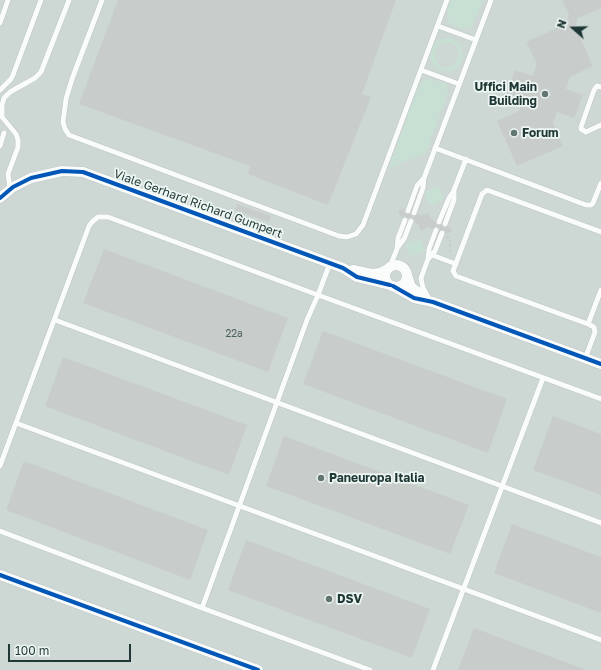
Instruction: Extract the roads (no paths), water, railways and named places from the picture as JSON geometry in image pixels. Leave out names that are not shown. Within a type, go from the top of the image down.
[{"type":"street","name":"Viale Gerhard Richard Gumpert","points":[[0,198],[22,182],[42,175],[68,171],[82,172],[330,264],[372,274],[380,273],[389,267]]},
{"type":"street","points":[[394,265],[401,266],[406,271],[407,275],[407,279],[400,286],[391,285],[387,282],[385,275],[389,267],[394,265]]},
{"type":"street","name":"Viale Gerhard Richard Gumpert","points":[[343,268],[357,277],[391,285],[414,298],[433,302],[601,364]]},
{"type":"street","name":"Viale Gerhard Richard Gumpert","points":[[407,275],[411,286],[433,302]]},
{"type":"street","points":[[0,575],[246,668],[258,670]]},
{"type":"lane","points":[[0,23],[8,0]]},
{"type":"lane","points":[[0,90],[13,75],[41,0]]},
{"type":"lane","points":[[10,190],[8,174],[18,147],[18,140],[16,134],[2,117],[2,105],[4,98],[10,92],[35,78],[41,72],[69,0]]},
{"type":"lane","points":[[102,0],[67,95],[63,122],[65,129],[69,134],[343,237],[354,236],[359,232],[363,225],[447,0]]},
{"type":"lane","points":[[411,212],[424,188],[424,178],[490,0]]},
{"type":"lane","points":[[438,26],[476,40]]},
{"type":"lane","points":[[421,70],[459,84]]},
{"type":"lane","points":[[601,87],[597,86],[594,90],[581,129],[586,132],[601,125]]},
{"type":"lane","points":[[0,146],[4,133]]},
{"type":"lane","points":[[435,148],[589,206],[593,203],[601,183]]},
{"type":"lane","points":[[442,223],[454,200],[454,190],[466,159]]},
{"type":"lane","points":[[585,359],[595,330],[594,327],[456,276],[453,272],[482,194],[487,190],[601,232]]},
{"type":"lane","points":[[0,466],[89,226],[95,219],[101,216],[108,217],[601,399]]},
{"type":"lane","points":[[397,248],[398,238],[405,220]]},
{"type":"lane","points":[[389,267],[397,248],[404,239],[411,221]]},
{"type":"lane","points":[[433,302],[424,291],[422,276],[430,257],[429,249],[441,233]]},
{"type":"lane","points":[[430,257],[456,264]]},
{"type":"lane","points":[[202,608],[307,320],[330,264]]},
{"type":"lane","points":[[588,324],[601,290]]},
{"type":"lane","points":[[55,320],[601,523]]},
{"type":"lane","points":[[433,670],[543,378]]},
{"type":"lane","points":[[16,423],[601,640]]},
{"type":"lane","points":[[0,531],[370,670]]},
{"type":"place","name":"Uffici Main Building","points":[[545,94]]},
{"type":"place","name":"Forum","points":[[514,133]]},
{"type":"place","name":"Paneuropa Italia","points":[[321,478]]},
{"type":"place","name":"DSV","points":[[329,599]]}]
